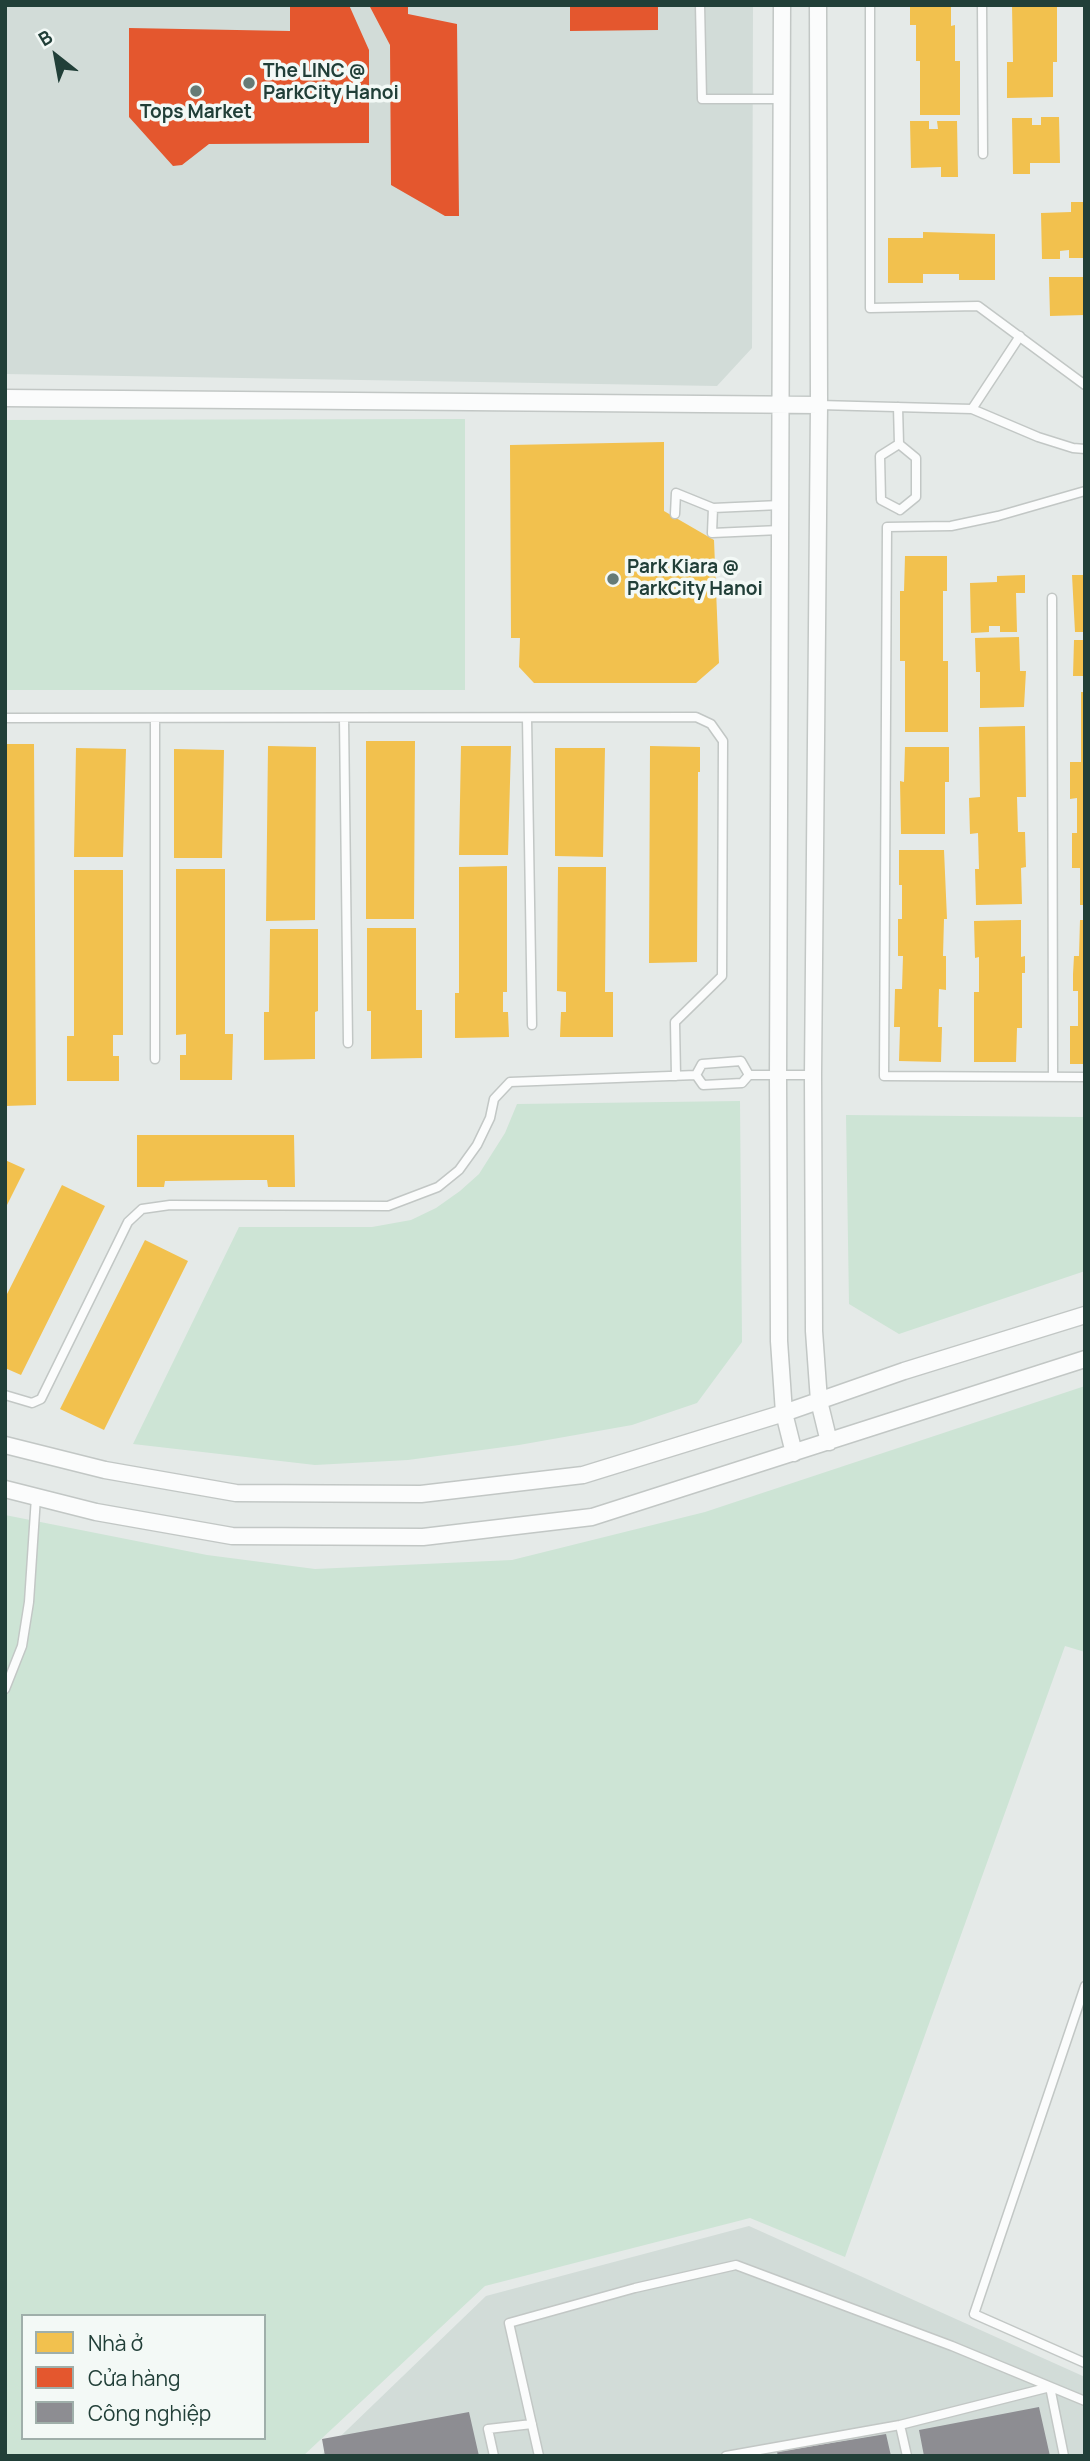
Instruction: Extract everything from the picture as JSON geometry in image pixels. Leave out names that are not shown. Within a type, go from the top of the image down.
[{"type":"street","points":[[782,5],[779,1341],[784,1413],[794,1453]]},
{"type":"street","points":[[818,5],[819,405],[813,1075],[814,1331],[819,1401],[829,1442]]},
{"type":"street","points":[[5,398],[819,405]]},
{"type":"street","points":[[5,1445],[105,1470],[236,1493],[421,1494],[583,1475],[1085,1315]]},
{"type":"street","points":[[5,1489],[96,1511],[232,1536],[423,1536],[592,1517],[1085,1359]]},
{"type":"lane","points":[[700,5],[702,99],[783,99]]},
{"type":"lane","points":[[870,5],[870,308],[978,306],[1085,385]]},
{"type":"lane","points":[[982,5],[983,155]]},
{"type":"lane","points":[[972,409],[1020,336]]},
{"type":"lane","points":[[819,405],[972,409],[1038,436],[1073,448],[1085,449]]},
{"type":"lane","points":[[898,407],[898,444]]},
{"type":"lane","points":[[898,444],[880,456],[881,500],[900,510]]},
{"type":"lane","points":[[898,444],[916,458],[916,497],[900,510]]},
{"type":"lane","points":[[1085,491],[998,516],[951,526],[887,527],[884,1076],[1085,1077]]},
{"type":"lane","points":[[675,514],[676,493],[713,508],[780,505]]},
{"type":"lane","points":[[713,508],[712,533],[780,530]]},
{"type":"lane","points":[[900,510],[900,527]]},
{"type":"lane","points":[[1052,598],[1053,1077]]},
{"type":"lane","points":[[5,718],[696,717],[712,724],[723,741],[722,976],[675,1022],[676,1076]]},
{"type":"lane","points":[[155,718],[155,1059]]},
{"type":"lane","points":[[344,718],[348,1043]]},
{"type":"lane","points":[[527,718],[532,1025]]},
{"type":"lane","points":[[696,1075],[702,1064],[741,1061],[749,1074]]},
{"type":"lane","points":[[749,1074],[813,1075]]},
{"type":"lane","points":[[696,1075],[703,1085],[742,1083],[749,1074]]},
{"type":"lane","points":[[5,1395],[32,1404],[41,1399],[128,1222],[142,1209],[170,1205],[388,1206],[438,1187],[459,1170],[477,1145],[491,1118],[494,1099],[510,1082],[696,1075]]},
{"type":"lane","points":[[5,1689],[22,1646],[29,1602],[36,1496]]},
{"type":"lane","points":[[1085,1986],[974,2314],[1085,2364]]},
{"type":"lane","points":[[539,2456],[509,2323],[635,2288],[736,2265],[952,2346],[1085,2400]]},
{"type":"lane","points":[[726,2456],[759,2453],[900,2424],[1050,2387]]},
{"type":"lane","points":[[1050,2387],[1064,2456]]},
{"type":"lane","points":[[494,2456],[488,2429],[533,2424]]},
{"type":"lane","points":[[900,2424],[906,2456]]},
{"type":"shaded area","points":[[5,5],[753,5],[752,348],[717,386],[5,374]]},
{"type":"shaded area","points":[[749,2226],[1085,2377],[1085,2456],[320,2456],[486,2296]]},
{"type":"green space","points":[[465,419],[465,690],[5,690],[5,420]]},
{"type":"green space","points":[[740,1101],[742,1342],[697,1403],[632,1425],[519,1445],[408,1460],[315,1465],[133,1444],[239,1227],[372,1227],[411,1220],[436,1208],[479,1174],[505,1133],[517,1104]]},
{"type":"green space","points":[[846,1115],[1085,1117],[1085,1271],[899,1334],[849,1304]]},
{"type":"green space","points":[[1085,1386],[1085,1652],[1065,1646],[845,2257],[750,2218],[485,2286],[303,2456],[5,2456],[5,1515],[207,1555],[315,1569],[512,1560],[705,1512]]},
{"type":"building: Nhà ở","points":[[910,5],[951,5],[951,26],[955,25],[955,61],[960,61],[960,115],[920,115],[920,61],[916,61],[916,25],[910,25]]},
{"type":"building: Nhà ở","points":[[1012,5],[1057,5],[1057,62],[1053,62],[1053,97],[1007,98],[1007,62],[1013,62]]},
{"type":"building: Nhà ở","points":[[1041,117],[1059,117],[1060,163],[1030,163],[1030,174],[1013,174],[1012,118],[1032,118],[1032,125],[1041,125]]},
{"type":"building: Nhà ở","points":[[910,121],[929,121],[929,129],[938,129],[937,121],[957,121],[958,177],[941,177],[941,167],[911,168]]},
{"type":"building: Nhà ở","points":[[1071,202],[1085,202],[1085,258],[1069,258],[1069,250],[1060,251],[1060,259],[1042,259],[1041,213],[1071,212]]},
{"type":"building: Nhà ở","points":[[923,232],[995,234],[995,280],[959,280],[959,274],[923,274],[923,283],[888,283],[888,238],[923,238]]},
{"type":"building: Nhà ở","points":[[1049,277],[1085,277],[1085,315],[1050,316]]},
{"type":"building: Nhà ở","name":"Park Kiara @ ParkCity Hanoi","points":[[664,442],[664,511],[714,540],[719,663],[696,683],[534,683],[519,667],[520,638],[511,638],[510,445]]},
{"type":"building: Nhà ở","points":[[905,556],[947,556],[947,591],[943,591],[943,661],[948,661],[948,732],[905,732],[905,661],[900,661],[900,591],[904,591]]},
{"type":"building: Nhà ở","points":[[1025,575],[1025,593],[1016,593],[1017,632],[1000,632],[1000,626],[989,626],[989,632],[971,633],[970,583],[997,582],[997,576]]},
{"type":"building: Nhà ở","points":[[1072,575],[1085,575],[1085,632],[1075,632]]},
{"type":"building: Nhà ở","points":[[1019,637],[1020,671],[1026,671],[1024,707],[980,708],[980,672],[976,672],[975,638]]},
{"type":"building: Nhà ở","points":[[1074,640],[1085,640],[1085,676],[1073,676]]},
{"type":"building: Nhà ở","points":[[1081,692],[1085,692],[1085,905],[1080,905],[1080,868],[1072,868],[1072,833],[1077,833],[1077,798],[1070,799],[1070,762],[1081,762]]},
{"type":"building: Nhà ở","points":[[1025,726],[1026,797],[1017,797],[1018,832],[1025,832],[1026,867],[1021,868],[1022,904],[976,905],[978,833],[970,834],[969,798],[980,797],[979,727]]},
{"type":"building: Nhà ở","points":[[366,741],[415,741],[414,919],[366,919]]},
{"type":"building: Nhà ở","points":[[5,744],[34,744],[36,1105],[5,1106]]},
{"type":"building: Nhà ở","points":[[268,746],[316,747],[315,920],[266,921]]},
{"type":"building: Nhà ở","points":[[461,746],[511,746],[508,855],[459,855]]},
{"type":"building: Nhà ở","points":[[650,746],[700,747],[697,962],[649,963]]},
{"type":"building: Nhà ở","points":[[905,747],[949,747],[949,782],[945,782],[945,834],[901,834],[900,781],[904,782]]},
{"type":"building: Nhà ở","points":[[76,748],[126,749],[123,857],[74,857]]},
{"type":"building: Nhà ở","points":[[555,748],[605,748],[603,857],[555,856]]},
{"type":"building: Nhà ở","points":[[174,749],[224,750],[222,858],[174,858]]},
{"type":"building: Nhà ở","points":[[899,850],[944,850],[947,919],[944,919],[943,956],[946,956],[946,990],[939,989],[941,1062],[899,1061],[900,1027],[894,1027],[895,989],[902,989],[903,956],[898,956],[898,919],[902,919]]},
{"type":"building: Nhà ở","points":[[507,866],[507,992],[503,992],[503,1012],[508,1012],[509,1037],[455,1038],[455,993],[459,993],[459,867]]},
{"type":"building: Nhà ở","points":[[558,867],[606,867],[605,992],[613,992],[613,1037],[560,1037],[561,1012],[566,1012],[566,992],[557,991]]},
{"type":"building: Nhà ở","points":[[176,869],[225,869],[225,1034],[233,1034],[232,1080],[180,1080],[180,1055],[186,1055],[186,1034],[176,1035]]},
{"type":"building: Nhà ở","points":[[74,870],[123,870],[123,1035],[113,1035],[113,1056],[119,1056],[119,1081],[67,1081],[67,1036],[74,1036]]},
{"type":"building: Nhà ở","points":[[1021,920],[1021,957],[1025,956],[1025,973],[1022,973],[1022,1028],[1017,1028],[1016,1062],[974,1062],[974,992],[979,992],[979,957],[975,958],[974,921]]},
{"type":"building: Nhà ở","points":[[1080,920],[1085,920],[1085,1064],[1070,1064],[1070,1026],[1078,1026],[1078,991],[1073,991],[1073,974],[1074,956],[1079,956]]},
{"type":"building: Nhà ở","points":[[367,928],[416,928],[416,1010],[422,1010],[422,1058],[371,1059],[371,1011],[367,1011]]},
{"type":"building: Nhà ở","points":[[270,929],[318,929],[315,1059],[264,1060],[264,1012],[269,1012]]},
{"type":"building: Nhà ở","points":[[137,1135],[294,1135],[295,1187],[268,1187],[267,1180],[247,1180],[165,1181],[164,1187],[137,1187]]},
{"type":"building: Nhà ở","points":[[5,1160],[25,1169],[5,1209]]},
{"type":"building: Nhà ở","points":[[62,1185],[105,1206],[21,1375],[5,1368],[5,1298]]},
{"type":"building: Nhà ở","points":[[145,1240],[188,1261],[104,1430],[60,1409]]},
{"type":"building: Cửa hàng","name":"The LINC @ ParkCity Hanoi","points":[[290,5],[349,5],[369,50],[369,143],[209,144],[182,165],[173,166],[129,117],[129,28],[290,31]]},
{"type":"building: Cửa hàng","name":"The LINC @ ParkCity Hanoi","points":[[369,5],[408,5],[408,14],[457,24],[459,216],[445,216],[391,185],[390,45]]},
{"type":"building: Cửa hàng","points":[[570,5],[658,5],[658,30],[570,31]]},
{"type":"building: Công nghiệp","points":[[1039,2407],[1050,2456],[924,2456],[919,2430]]},
{"type":"building: Công nghiệp","points":[[469,2412],[479,2456],[325,2456],[322,2439]]},
{"type":"building: Công nghiệp","points":[[886,2434],[891,2456],[778,2456],[777,2452]]},
{"type":"place","name":"The LINC @ ParkCity Hanoi","points":[[249,83]]},
{"type":"place","name":"Tops Market","points":[[196,91]]},
{"type":"place","name":"Park Kiara @ ParkCity Hanoi","points":[[613,579]]}]
